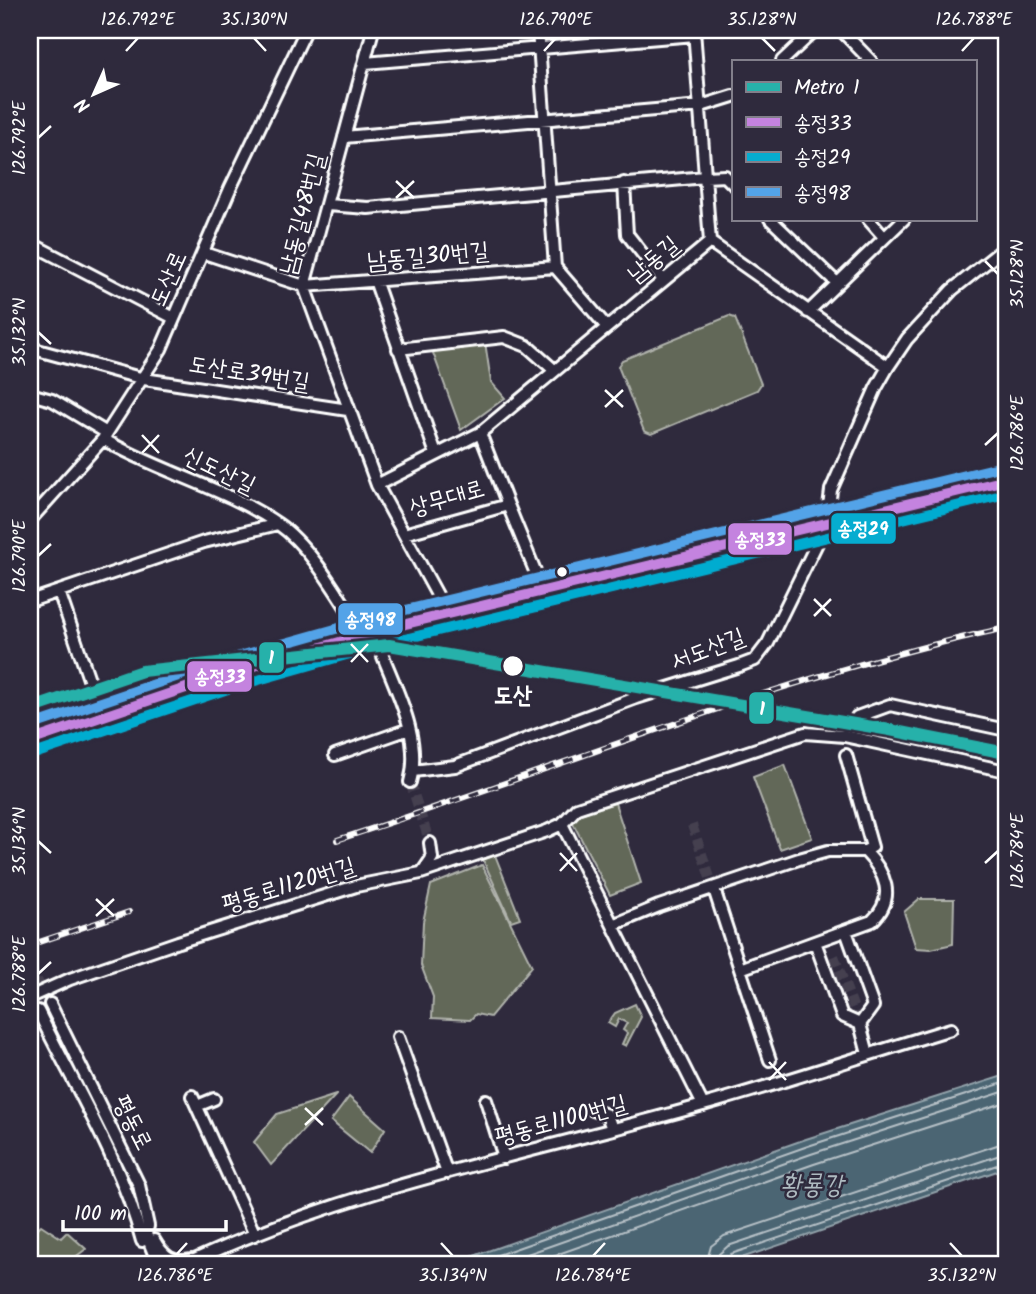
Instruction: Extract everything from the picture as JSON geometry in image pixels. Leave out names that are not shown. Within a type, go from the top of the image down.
[{"type":"main road","points":[[30,741],[298,653],[447,613],[542,588],[1006,480]]},
{"type":"street","name":"도산로","points":[[30,520],[105,436],[144,379],[306,30]]},
{"type":"street","name":"남동길48번길","points":[[373,30],[304,286],[377,485],[404,534]]},
{"type":"street","points":[[538,30],[555,267],[606,326]]},
{"type":"street","points":[[783,60],[815,30]]},
{"type":"street","points":[[841,30],[870,60]]},
{"type":"street","points":[[365,63],[540,49],[694,32]]},
{"type":"street","name":"남동길","points":[[377,485],[480,433],[553,369],[710,242],[694,32]]},
{"type":"street","points":[[344,137],[701,106],[732,96]]},
{"type":"street","points":[[327,205],[368,208],[705,177],[725,176],[732,183]]},
{"type":"street","points":[[624,183],[627,234],[663,280]]},
{"type":"street","points":[[771,220],[836,282]]},
{"type":"street","points":[[869,220],[884,237]]},
{"type":"street","points":[[808,312],[903,220]]},
{"type":"street","points":[[710,242],[888,367]]},
{"type":"street","points":[[30,243],[174,318]]},
{"type":"street","name":"서도산길","points":[[411,777],[455,766],[636,698],[755,660],[768,643],[827,523],[831,490],[876,387],[888,367],[907,339],[952,290],[1006,247]]},
{"type":"street","points":[[204,253],[304,286]]},
{"type":"street","name":"남동길30번길","points":[[304,286],[376,283],[555,267]]},
{"type":"street","points":[[376,283],[436,454]]},
{"type":"street","points":[[398,349],[504,337],[527,346],[553,369]]},
{"type":"street","name":"도산로39번길","points":[[30,348],[144,379],[348,410]]},
{"type":"street","name":"신도산길","points":[[30,394],[52,400],[105,436],[208,486],[278,524],[304,550],[369,634],[410,729],[414,748],[411,777]]},
{"type":"street","name":"상무대로","points":[[480,433],[542,588]]},
{"type":"street","name":"상무대로","points":[[447,613],[404,534],[508,505]]},
{"type":"street","name":"신도산길","points":[[59,592],[204,542],[278,524]]},
{"type":"street","points":[[30,601],[59,592],[102,718]]},
{"type":"street","points":[[857,717],[890,705],[1006,730]]},
{"type":"street","points":[[335,755],[410,729]]},
{"type":"street","name":"평동로1120번길","points":[[30,996],[178,942],[356,886],[421,873],[562,824],[577,808],[809,732],[845,736],[1006,771]]},
{"type":"street","points":[[613,925],[659,906],[828,851],[865,851],[872,847],[846,755]]},
{"type":"street","points":[[562,824],[703,1105]]},
{"type":"street","points":[[421,873],[432,858],[430,843]]},
{"type":"street","points":[[740,969],[872,921],[883,906],[887,894],[886,879],[865,851]]},
{"type":"street","points":[[713,889],[770,1060]]},
{"type":"street","points":[[846,931],[873,1006],[860,1024]]},
{"type":"street","points":[[815,942],[842,1016],[860,1024]]},
{"type":"street","name":"평동로","points":[[50,1004],[139,1185],[148,1226],[146,1234],[155,1264]]},
{"type":"street","name":"평동로","points":[[38,1011],[102,1140],[155,1264]]},
{"type":"street","points":[[860,1024],[868,1054]]},
{"type":"street","name":"평동로1100번길","points":[[186,1264],[255,1235],[447,1173],[703,1105],[951,1029]]},
{"type":"street","points":[[398,1037],[447,1173]]},
{"type":"street","points":[[214,1098],[195,1101],[255,1235]]},
{"type":"street","points":[[486,1100],[504,1158]]},
{"type":"street","points":[[593,1110],[607,1115],[612,1129]]},
{"type":"street","points":[[148,1226],[167,1257],[181,1262],[197,1259]]},
{"type":"green space","points":[[729,316],[735,318],[761,384],[757,390],[651,434],[644,431],[618,366],[622,360]]},
{"type":"green space","points":[[485,342],[491,382],[505,398],[461,430],[432,350]]},
{"type":"green space","points":[[785,765],[812,838],[780,849],[753,777]]},
{"type":"green space","points":[[615,803],[641,883],[610,895],[573,823],[577,815]]},
{"type":"green space","points":[[495,855],[520,918],[511,921],[483,860]]},
{"type":"green space","points":[[482,865],[532,966],[490,1017],[476,1014],[470,1020],[432,1018],[433,997],[421,965],[423,922],[431,885]]},
{"type":"green space","points":[[919,899],[954,899],[953,944],[931,949],[916,948],[904,912]]},
{"type":"green space","points":[[635,1004],[641,1017],[626,1046],[622,1044],[627,1033],[623,1030],[627,1023],[619,1019],[615,1027],[608,1023],[615,1013]]},
{"type":"green space","points":[[336,1095],[271,1165],[254,1142],[277,1114]]},
{"type":"green space","points":[[349,1097],[385,1129],[370,1153],[331,1121]]},
{"type":"green space","points":[[41,1225],[61,1238],[67,1232],[86,1249],[66,1264],[30,1264],[30,1236]]},
{"type":"water","name":"황룡강","points":[[1006,1075],[1006,1168],[724,1264],[451,1264],[806,1139]]},
{"type":"tunnel","points":[[813,731],[857,717]]},
{"type":"tunnel","points":[[410,782],[430,843]]},
{"type":"tunnel","points":[[692,825],[714,889]]},
{"type":"tunnel","points":[[834,956],[860,1024]]},
{"type":"tunnel","points":[[30,967],[50,1004]]},
{"type":"railway","points":[[337,840],[752,697],[920,648],[1006,628]]},
{"type":"railway","points":[[30,945],[129,912]]},
{"type":"metro line","name":"1","points":[[30,709],[142,671],[389,645],[890,730],[1006,753]]},
{"type":"transit line","name":"송정98","points":[[30,726],[229,659],[385,615],[1003,466]]},
{"type":"transit line","name":"송정33","points":[[30,741],[233,672],[389,628],[1006,480]]},
{"type":"transit line","name":"송정29","points":[[34,754],[237,686],[392,642],[1006,494]]},
{"type":"place","name":"도산","points":[[513,666]]}]
